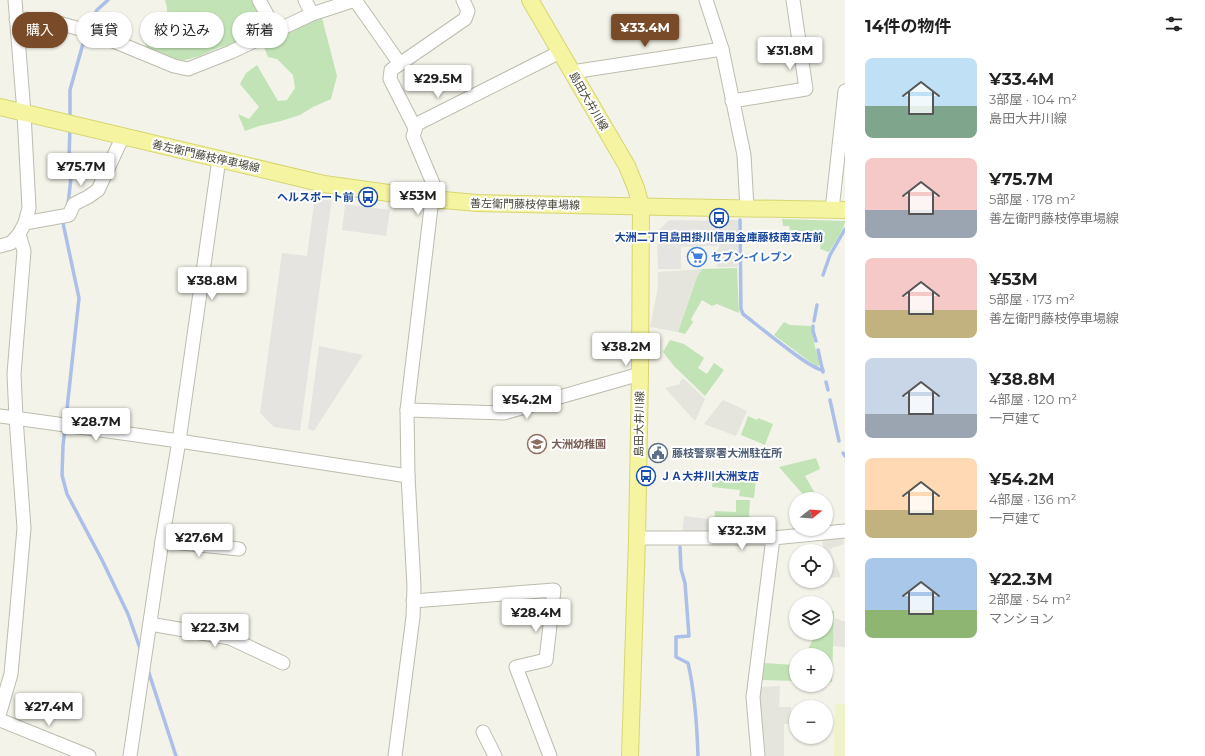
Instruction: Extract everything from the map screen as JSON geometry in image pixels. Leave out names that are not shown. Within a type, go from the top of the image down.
[{"type":"main road","name":"島田大井川線","points":[[530,0],[627,166],[636,188],[641,206],[637,538],[630,756]]},
{"type":"main road","name":"善左衛門藤枝停車場線","points":[[0,107],[324,184],[436,200],[477,203],[839,210]]},
{"type":"street","points":[[15,0],[16,12]]},
{"type":"street","points":[[259,0],[266,12]]},
{"type":"street","points":[[305,0],[312,14]]},
{"type":"street","points":[[288,25],[312,14],[355,0],[400,64]]},
{"type":"street","points":[[415,128],[390,79],[391,70],[465,19],[468,11],[463,0]]},
{"type":"street","points":[[706,0],[722,49],[744,156],[747,208]]},
{"type":"street","points":[[732,101],[806,89],[793,0]]},
{"type":"street","points":[[68,26],[94,33],[184,69],[188,69],[240,48]]},
{"type":"street","points":[[0,246],[11,243],[22,229],[29,208],[24,113],[18,48]]},
{"type":"street","points":[[572,72],[722,49]]},
{"type":"street","points":[[395,756],[413,617],[414,586],[408,476],[407,410],[436,200],[413,136],[417,124],[560,52]]},
{"type":"street","points":[[839,210],[845,91]]},
{"type":"street","points":[[22,229],[69,215],[74,204],[98,190],[123,136]]},
{"type":"street","points":[[130,756],[162,541],[179,441],[219,159]]},
{"type":"street","points":[[0,712],[11,674],[24,528],[14,374],[24,251],[22,229]]},
{"type":"street","points":[[407,410],[504,413],[640,374]]},
{"type":"street","points":[[0,416],[179,441],[408,476]]},
{"type":"street","points":[[637,538],[773,538],[845,531]]},
{"type":"street","points":[[758,756],[752,697],[773,538]]},
{"type":"street","points":[[162,541],[238,549]]},
{"type":"street","points":[[413,601],[554,590],[546,660],[516,667],[550,756]]},
{"type":"street","points":[[150,624],[230,638],[283,663]]},
{"type":"street","points":[[0,720],[89,756]]},
{"type":"street","points":[[483,732],[495,756]]},
{"type":"shaded area","points":[[165,0],[253,0],[259,12],[232,12],[232,44],[224,46],[224,12],[167,12]]},
{"type":"shaded area","points":[[322,18],[337,76],[331,99],[300,115],[245,131],[238,114],[249,119],[259,107],[240,84],[246,73],[257,65],[278,101],[287,100],[295,88],[293,75],[277,59],[268,57],[264,48],[288,48],[288,30]]},
{"type":"shaded area","points":[[218,48],[200,56],[181,61],[147,49]]},
{"type":"shaded area","points":[[315,195],[332,198],[300,431],[274,427],[260,413],[282,253],[307,256]]},
{"type":"shaded area","points":[[345,204],[390,210],[386,236],[342,230]]},
{"type":"shaded area","points":[[782,219],[845,221],[841,232],[829,252],[820,249],[821,243],[796,238],[796,230],[790,230],[789,226],[783,226]]},
{"type":"shaded area","points":[[669,220],[717,221],[717,246],[681,247],[681,269],[658,269],[657,232]]},
{"type":"shaded area","points":[[719,220],[738,220],[738,267],[717,267],[717,249],[719,249]]},
{"type":"shaded area","points":[[737,268],[739,313],[717,304],[712,306],[702,300],[691,319],[693,322],[685,334],[678,332],[697,277],[702,269]]},
{"type":"shaded area","points":[[702,269],[697,277],[678,332],[650,327],[658,287],[658,272]]},
{"type":"shaded area","points":[[784,322],[790,325],[811,326],[820,365],[817,367],[774,335]]},
{"type":"shaded area","points":[[670,340],[684,344],[704,358],[698,368],[707,374],[714,363],[724,370],[705,396],[674,366],[663,352]]},
{"type":"shaded area","points":[[319,346],[363,355],[314,431],[308,429]]},
{"type":"shaded area","points":[[683,378],[705,399],[695,421],[665,388],[680,384],[680,381]]},
{"type":"shaded area","points":[[723,400],[747,411],[736,436],[704,424]]},
{"type":"shaded area","points":[[748,416],[773,424],[765,445],[741,435]]},
{"type":"shaded area","points":[[816,458],[820,469],[805,476],[814,492],[801,492],[779,467]]},
{"type":"shaded area","points":[[713,474],[756,478],[754,498],[739,496],[740,490],[712,487]]},
{"type":"shaded area","points":[[736,500],[750,500],[748,535],[722,534],[722,526],[714,526],[715,511],[736,512]]},
{"type":"shaded area","points":[[684,516],[709,519],[708,535],[682,533]]},
{"type":"shaded area","points":[[843,537],[844,544],[833,548],[833,544],[823,544],[822,539]]},
{"type":"shaded area","points":[[833,557],[841,577],[833,578]]},
{"type":"shaded area","points":[[834,611],[833,648],[808,648],[812,641],[833,640]]},
{"type":"shaded area","points":[[835,618],[845,622],[845,647],[832,646]]},
{"type":"shaded area","points":[[763,663],[789,665],[789,681],[760,680]]},
{"type":"shaded area","points":[[780,686],[779,707],[789,707],[789,724],[784,724],[784,756],[766,756],[759,698],[761,687]]},
{"type":"sand","points":[[835,704],[845,704],[845,756],[834,756]]},
{"type":"waterway","points":[[96,12],[108,0]]},
{"type":"waterway","points":[[70,119],[70,90],[82,48]]},
{"type":"waterway","points":[[68,204],[72,169],[69,158],[70,127]]},
{"type":"waterway","points":[[64,219],[63,223],[79,298],[63,446],[62,475],[67,494],[102,560],[128,614],[141,651]]},
{"type":"waterway","points":[[740,220],[741,309],[743,314],[796,355],[823,370]]},
{"type":"waterway","points":[[823,275],[830,255],[845,229]]},
{"type":"waterway","points":[[814,321],[817,305]]},
{"type":"waterway","points":[[813,326],[816,341]]},
{"type":"waterway","points":[[818,350],[823,372]]},
{"type":"waterway","points":[[826,382],[828,390]]},
{"type":"waterway","points":[[830,400],[839,441]]},
{"type":"waterway","points":[[680,547],[681,569],[685,583],[689,636],[676,637],[676,657],[688,663],[695,709],[698,756]]},
{"type":"waterway","points":[[148,670],[176,756]]},
{"type":"place","name":"ヘルスポート前","points":[[368,197]]},
{"type":"place","name":"大洲二丁目島田掛川信用金庫藤枝南支店前","points":[[719,218]]},
{"type":"place","name":"セブン-イレブン","points":[[697,257]]},
{"type":"place","name":"大洲幼稚園","points":[[537,444]]},
{"type":"place","name":"藤枝警察署大洲駐在所","points":[[658,453]]},
{"type":"place","name":"ＪＡ大井川大洲支店","points":[[646,476]]}]
